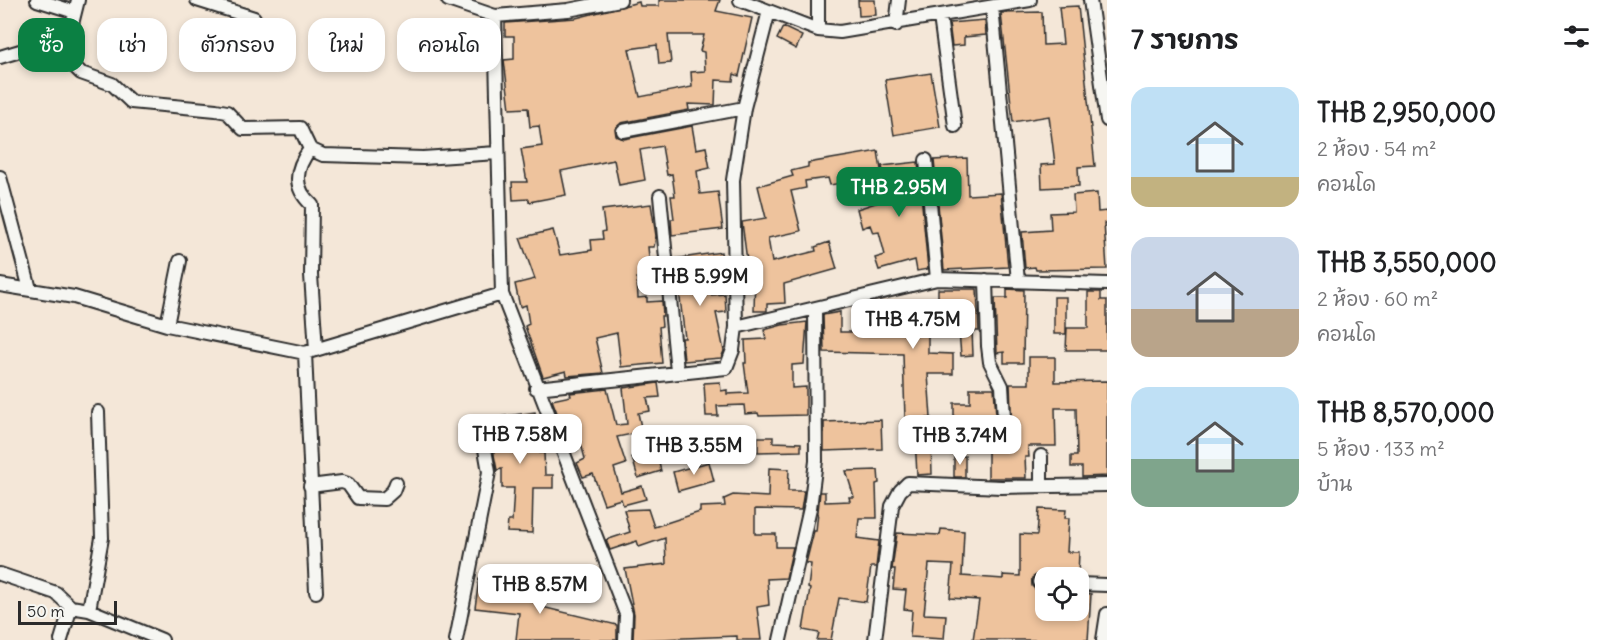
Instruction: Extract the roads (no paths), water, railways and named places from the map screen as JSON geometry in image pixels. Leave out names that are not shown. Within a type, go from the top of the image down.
[{"type":"street","points":[[37,0],[77,6]]},
{"type":"street","points":[[197,0],[254,18]]},
{"type":"street","points":[[448,0],[495,16],[620,0]]},
{"type":"street","points":[[740,0],[818,30],[840,32],[896,25],[1030,0]]},
{"type":"street","points":[[818,0],[818,30]]},
{"type":"street","points":[[896,25],[899,0]]},
{"type":"street","points":[[1090,0],[1107,120]]},
{"type":"street","points":[[992,7],[1018,281]]},
{"type":"street","points":[[536,388],[677,371],[726,368],[733,350],[736,327],[733,180],[744,108],[769,11]]},
{"type":"street","points":[[495,16],[502,294],[536,388],[626,614],[625,640]]},
{"type":"street","points":[[940,17],[955,126]]},
{"type":"street","points":[[0,57],[18,52]]},
{"type":"street","points":[[79,72],[112,84],[131,102],[227,112],[243,129],[300,128],[310,149],[323,155],[423,158],[497,153]]},
{"type":"street","points":[[623,131],[744,108]]},
{"type":"street","points":[[310,149],[299,164],[298,183],[301,195],[312,205],[310,486],[316,591]]},
{"type":"street","points":[[926,160],[937,279]]},
{"type":"street","points":[[0,177],[30,289]]},
{"type":"street","points":[[660,196],[677,371]]},
{"type":"street","points":[[167,325],[180,261]]},
{"type":"street","points":[[736,327],[937,279],[1107,284]]},
{"type":"street","points":[[986,280],[988,346],[990,362],[1002,386],[1005,434]]},
{"type":"street","points":[[0,285],[74,297],[167,325],[311,351],[502,294]]},
{"type":"street","points":[[780,640],[810,508],[816,461],[815,309]]},
{"type":"street","points":[[89,610],[102,538],[98,412]]},
{"type":"street","points":[[456,640],[489,472],[482,432]]},
{"type":"street","points":[[1041,456],[1041,486]]},
{"type":"street","points":[[310,486],[342,482],[348,484],[358,498],[384,499],[390,496],[396,483]]},
{"type":"street","points":[[875,640],[892,506],[900,491],[908,483],[1107,485]]},
{"type":"street","points":[[0,574],[56,593],[71,607],[89,610],[162,640]]},
{"type":"street","points":[[1089,584],[1107,585]]},
{"type":"street","points":[[62,640],[71,607]]},
{"type":"street","points":[[1103,640],[1107,614]]}]
